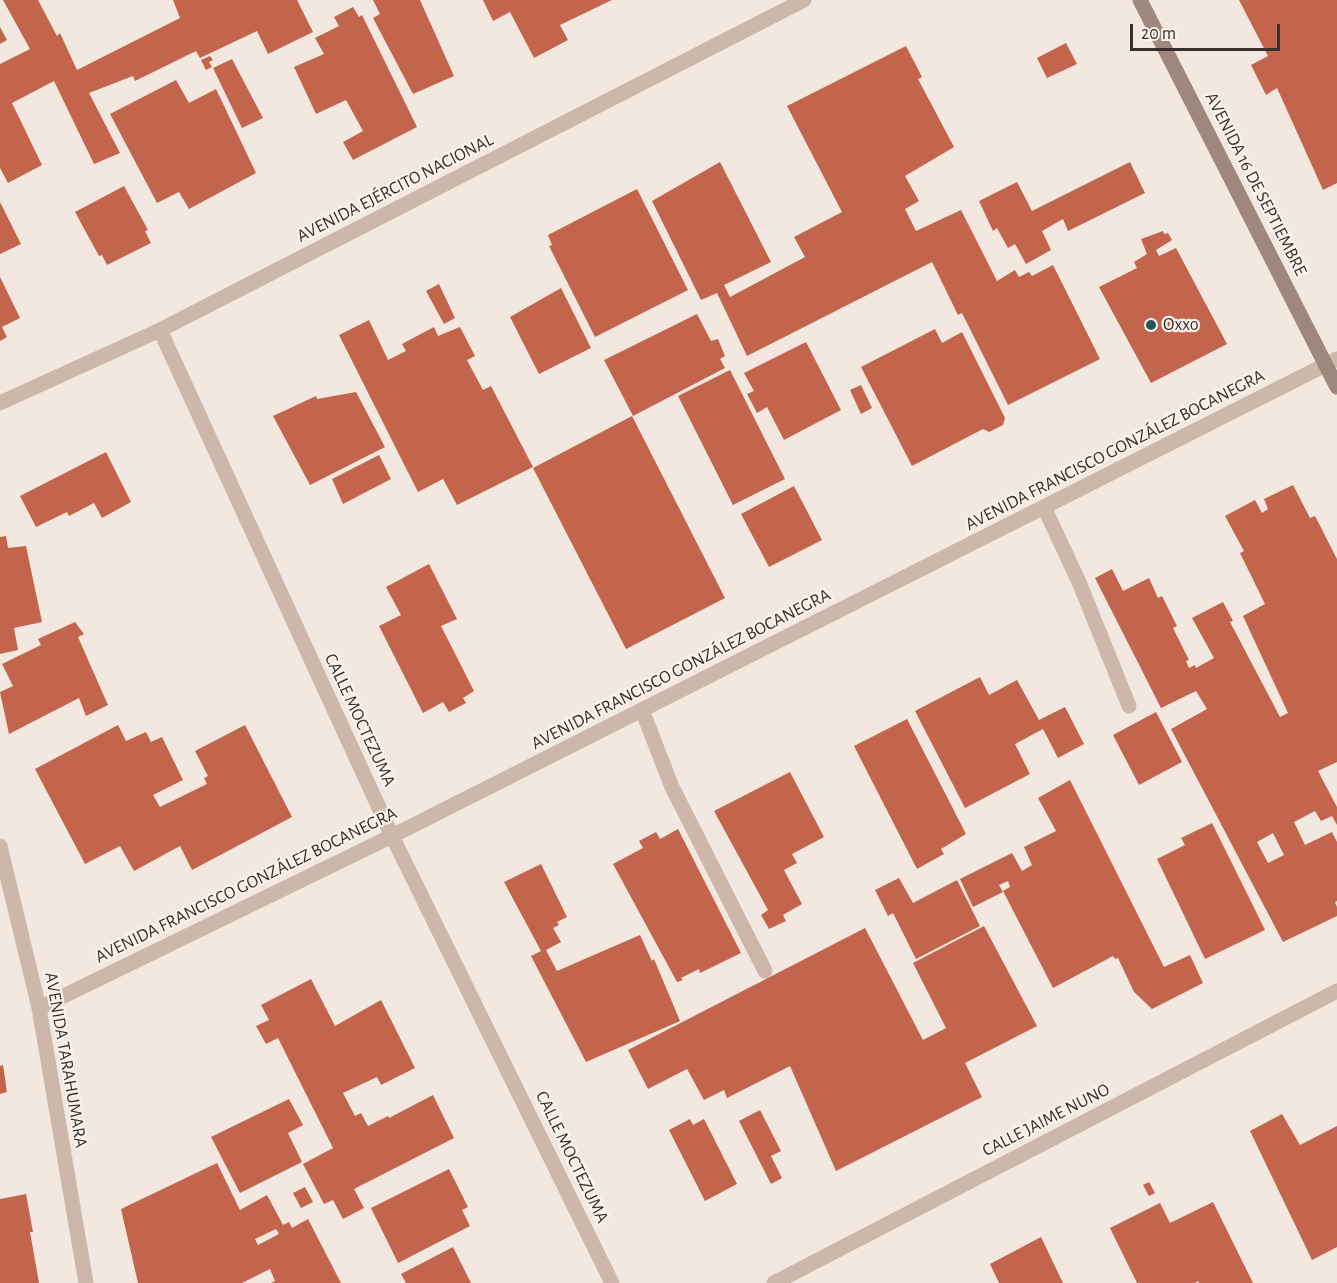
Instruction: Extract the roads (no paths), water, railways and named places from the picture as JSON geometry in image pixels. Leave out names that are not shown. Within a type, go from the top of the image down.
[{"type":"street","name":"AVENIDA EJÉRCITO NACIONAL","points":[[0,403],[160,330],[804,0]]},
{"type":"street","name":"AVENIDA 16 DE SEPTIEMBRE","points":[[1140,0],[1332,362],[1337,387]]},
{"type":"street","name":"CALLE MOCTEZUMA","points":[[160,330],[392,836],[612,1283]]},
{"type":"street","name":"AVENIDA FRANCISCO GONZÁLEZ BOCANEGRA","points":[[39,1008],[392,836],[1332,362]]},
{"type":"street","points":[[1044,507],[1079,582],[1129,706]]},
{"type":"street","points":[[642,710],[672,787],[765,971]]},
{"type":"street","name":"AVENIDA TARAHUMARA","points":[[0,846],[39,1008],[86,1283]]},
{"type":"street","name":"CALLE JAIME NUNO","points":[[774,1283],[1337,992]]},
{"type":"place","name":"Oxxo","points":[[1151,325]]}]
